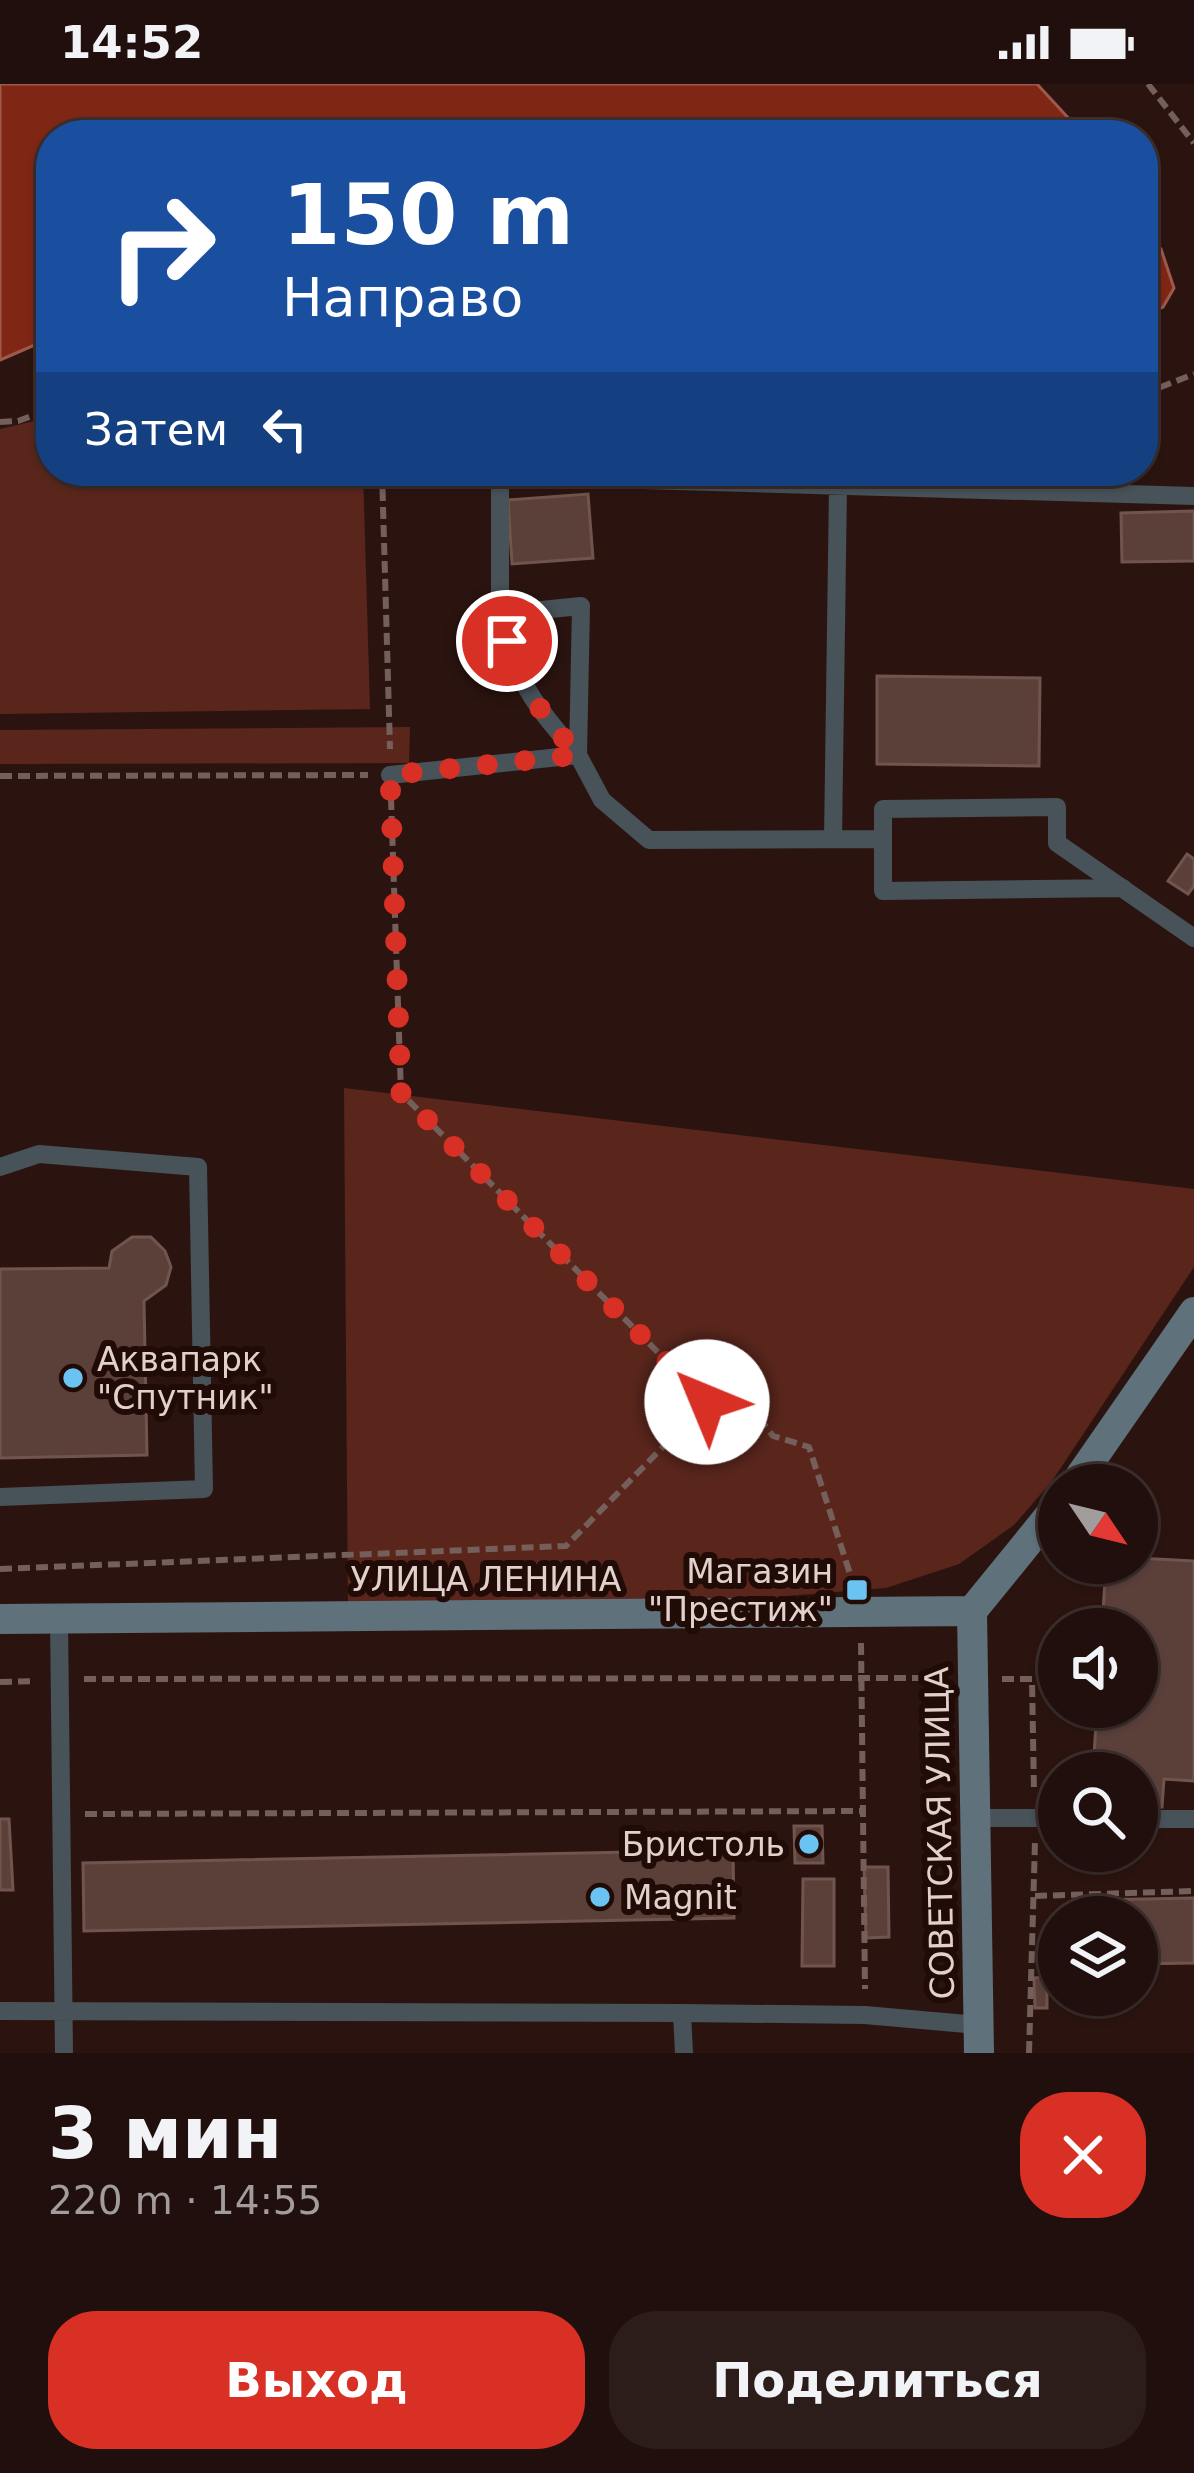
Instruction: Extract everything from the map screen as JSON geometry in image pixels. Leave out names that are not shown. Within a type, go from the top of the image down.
[{"type":"street","points":[[1089,1464],[1194,1312]]},
{"type":"street","points":[[972,1611],[1038,1530]]},
{"type":"street","name":"УЛИЦА ЛЕНИНА","points":[[0,1619],[972,1611]]},
{"type":"street","name":"СОВЕТСКАЯ УЛИЦА","points":[[972,1611],[978,2039]]},
{"type":"lane","points":[[500,486],[500,614],[514,668],[535,706],[578,755],[602,800],[649,840],[883,839]]},
{"type":"lane","points":[[832,839],[838,486],[1194,496]]},
{"type":"lane","points":[[500,614],[580,606],[578,755]]},
{"type":"lane","points":[[390,775],[578,755]]},
{"type":"lane","points":[[1123,888],[883,891],[883,809],[1057,807],[1057,843],[1123,888],[1194,938]]},
{"type":"lane","points":[[0,1167],[39,1154],[198,1167],[204,1489],[0,1497]]},
{"type":"lane","points":[[59,1619],[64,2053]]},
{"type":"lane","points":[[974,1818],[1038,1817]]},
{"type":"lane","points":[[1158,1819],[1194,1820]]},
{"type":"lane","points":[[0,2011],[865,2015],[978,2039]]},
{"type":"lane","points":[[682,2013],[684,2053]]},
{"type":"path","points":[[1148,84],[1194,143]]},
{"type":"path","points":[[1158,388],[1194,374]]},
{"type":"path","points":[[0,422],[36,415]]},
{"type":"path","points":[[382,486],[401,1093],[707,1402]]},
{"type":"path","points":[[0,776],[390,775]]},
{"type":"path","points":[[0,1682],[103,1678],[1032,1679],[1035,1896],[1029,2053]]},
{"type":"path","points":[[61,1814],[862,1811]]},
{"type":"path","points":[[1035,1896],[1194,1891]]},
{"type":"shaded area","points":[[0,84],[1037,84],[1070,120],[36,120],[36,344],[0,360]]},
{"type":"shaded area","points":[[1158,246],[1174,288],[1158,309]]},
{"type":"shaded area","points":[[36,421],[36,486],[363,486],[370,709],[0,714],[0,429]]},
{"type":"shaded area","points":[[410,727],[409,763],[0,764],[0,730]]},
{"type":"shaded area","points":[[344,1088],[1194,1189],[1194,1267],[1063,1464],[1038,1464],[1038,1497],[1014,1525],[959,1564],[886,1588],[701,1603],[348,1615]]},
{"type":"building","points":[[588,494],[593,558],[512,564],[508,500]]},
{"type":"building","points":[[1194,511],[1194,561],[1122,562],[1121,513]]},
{"type":"building","points":[[877,676],[1040,678],[1039,766],[877,764]]},
{"type":"building","points":[[1187,854],[1194,859],[1194,886],[1188,894],[1168,881]]},
{"type":"building","name":"Аквапарк \"Спутник\"","points":[[132,1237],[151,1237],[165,1251],[171,1267],[166,1285],[144,1301],[147,1455],[0,1458],[0,1269],[109,1268],[112,1251]]},
{"type":"building","points":[[1158,1559],[1194,1561],[1194,1781],[1164,1779],[1162,1807],[1158,1807],[1158,1752],[1094,1752],[1096,1728],[1158,1728],[1158,1608],[1103,1608],[1105,1584],[1158,1584]]},
{"type":"building","points":[[0,1819],[9,1819],[13,1890],[0,1890]]},
{"type":"building","name":"Бристоль","points":[[794,1826],[822,1826],[823,1863],[795,1863]]},
{"type":"building","points":[[733,1850],[734,1918],[84,1931],[83,1863]]},
{"type":"building","points":[[864,1867],[888,1867],[889,1937],[866,1938]]},
{"type":"building","points":[[803,1879],[834,1879],[834,1966],[802,1966]]},
{"type":"building","points":[[1194,1898],[1194,1963],[1158,1964],[1158,1899]]},
{"type":"building","points":[[1034,1978],[1038,1978],[1038,2008],[1035,2008]]},
{"type":"place","name":"Аквапарк \"Спутник\"","points":[[73,1378]]},
{"type":"place","name":"Магазин \"Престиж\"","points":[[857,1590]]},
{"type":"place","name":"Бристоль","points":[[809,1844]]},
{"type":"place","name":"Magnit","points":[[600,1897]]},
{"type":"route","points":[[507,641],[514,668],[535,706],[578,755],[390,775],[401,1093],[707,1402]]}]
